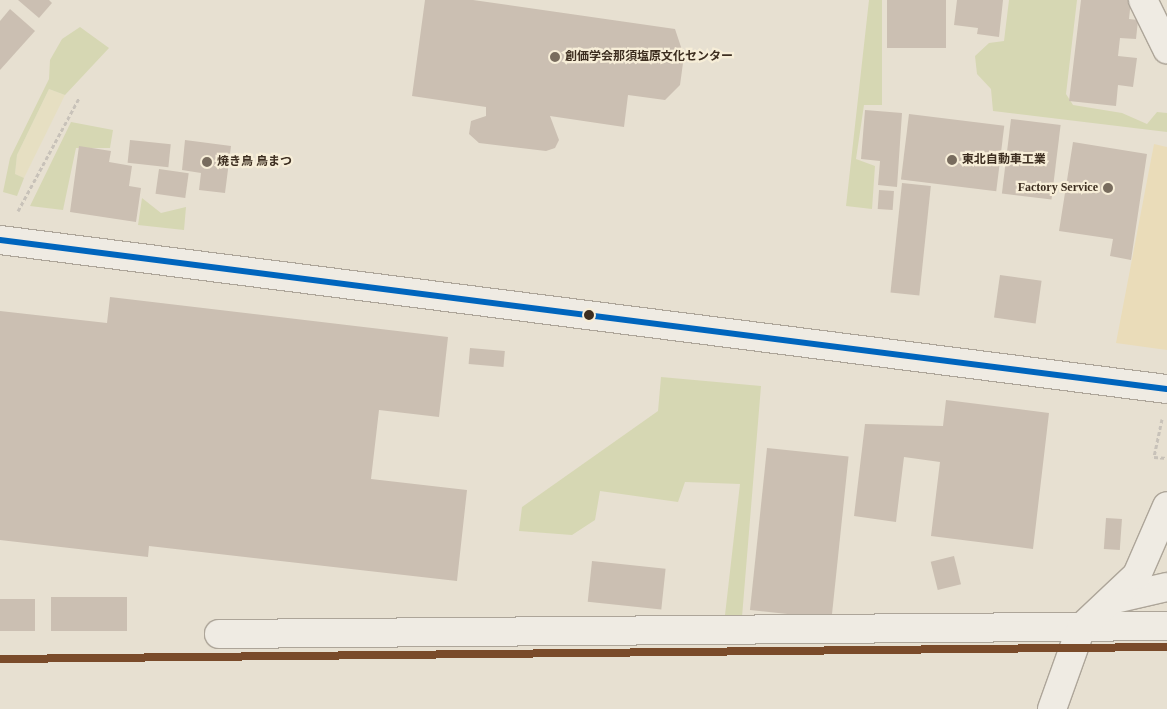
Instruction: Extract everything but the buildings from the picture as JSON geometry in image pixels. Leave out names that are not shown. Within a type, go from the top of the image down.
[{"type":"street","points":[[1143,0],[1167,49]]},
{"type":"street","points":[[1,241],[1166,399]]},
{"type":"street","points":[[1052,709],[1081,628],[1115,599],[1147,559],[1167,506]]},
{"type":"street","points":[[1115,599],[1167,587]]},
{"type":"street","points":[[219,634],[1167,626]]},
{"type":"path","points":[[1,241],[79,98]]},
{"type":"path","points":[[1166,399],[1154,457],[1167,458]]},
{"type":"shaded area","points":[[49,89],[65,95],[24,178],[15,174],[17,155]]},
{"type":"green space","points":[[869,0],[882,0],[882,105],[864,105],[856,159],[875,166],[872,209],[846,206]]},
{"type":"green space","points":[[1009,0],[1077,0],[1066,94],[1073,105],[1122,113],[1147,124],[1157,112],[1167,113],[1167,132],[993,111],[991,89],[977,74],[975,56],[989,43],[1004,41]]},
{"type":"green space","points":[[80,27],[109,48],[65,95],[49,89],[17,155],[15,174],[24,178],[17,196],[3,192],[10,158],[49,79],[50,60],[62,39]]},
{"type":"green space","points":[[71,122],[113,130],[110,148],[76,148],[63,210],[30,206]]},
{"type":"green space","points":[[142,198],[161,213],[186,207],[184,230],[138,225]]},
{"type":"green space","points":[[661,377],[761,386],[742,617],[725,615],[740,484],[685,482],[678,502],[600,491],[595,520],[572,535],[519,531],[522,507],[658,411]]},
{"type":"sand","points":[[1154,144],[1167,147],[1167,350],[1116,343]]},
{"type":"transit line","points":[[0,240],[1167,389]]},
{"type":"transit line","points":[[0,659],[1167,647]]},
{"type":"place","name":"創価学会那須塩原文化センター","points":[[555,57]]},
{"type":"place","name":"東北自動車工業","points":[[952,160]]},
{"type":"place","name":"焼き鳥 鳥まつ","points":[[207,162]]},
{"type":"place","name":"Factory Service","points":[[1108,188]]}]
